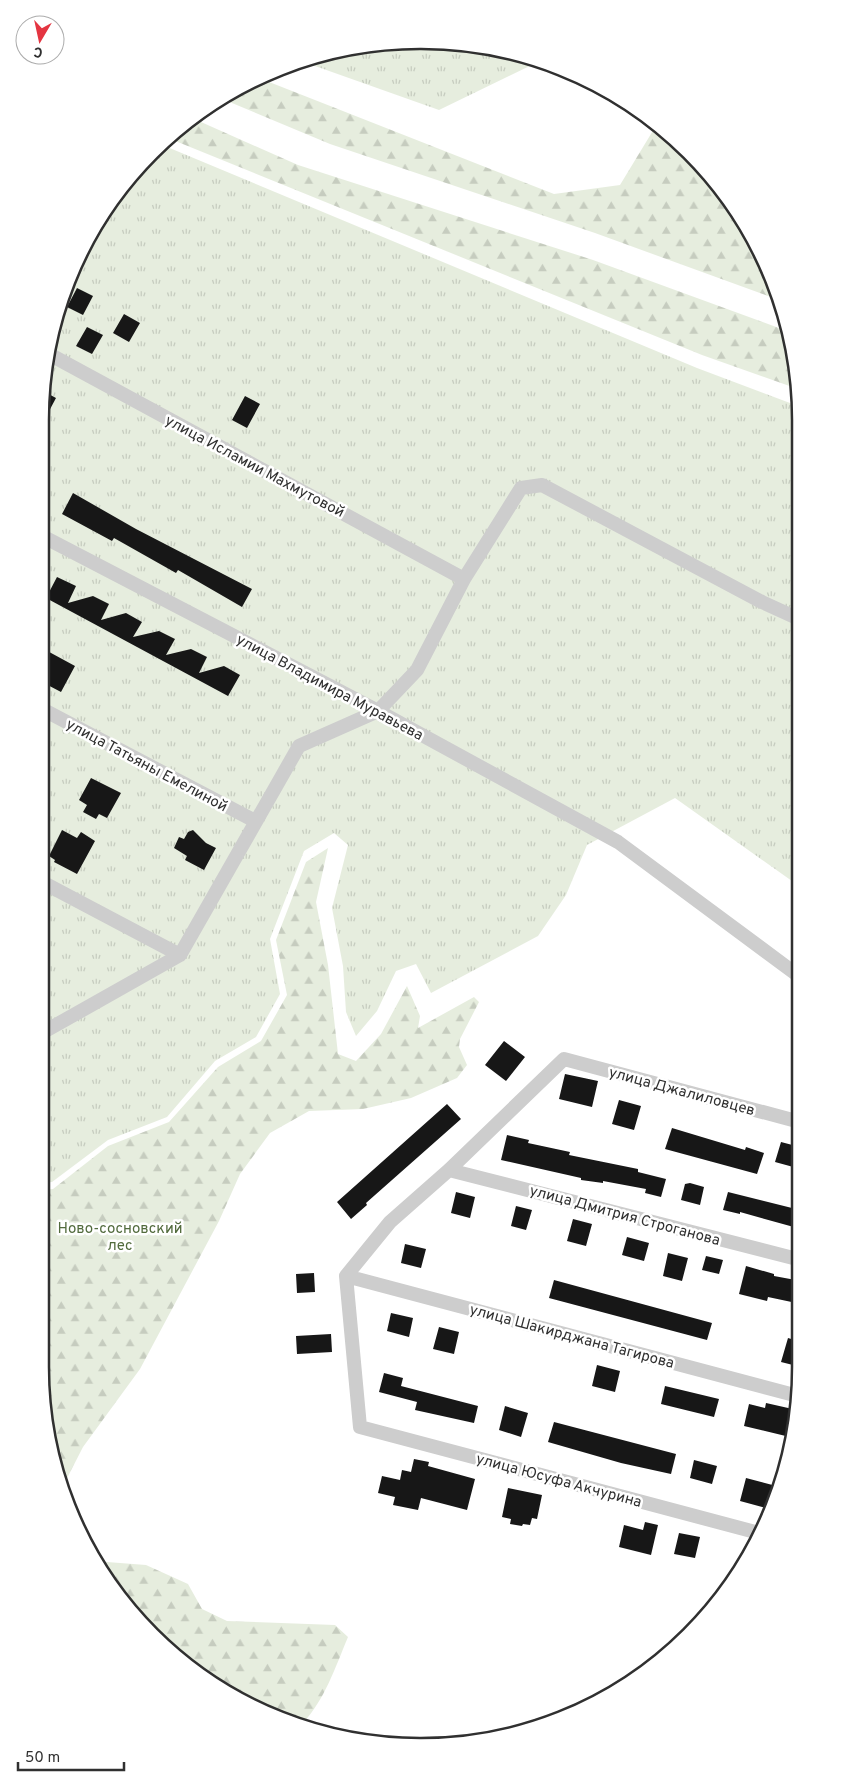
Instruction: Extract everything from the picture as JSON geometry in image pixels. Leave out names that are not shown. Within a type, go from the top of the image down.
[{"type":"street","name":"улица Исламии Махмутовой","points":[[54,357],[464,579]]},
{"type":"street","points":[[49,1029],[180,954],[299,746],[378,712],[417,670],[464,579],[521,488],[542,484],[792,616]]},
{"type":"street","name":"улица Владимира Муравьева","points":[[49,540],[378,712],[618,842],[792,971]]},
{"type":"street","name":"улица Татьяны Емелиной","points":[[49,713],[255,821]]},
{"type":"street","points":[[49,886],[180,954]]},
{"type":"street","name":"улица Джалиловцев","points":[[449,1170],[564,1060],[792,1120]]},
{"type":"street","points":[[346,1276],[390,1222],[449,1170]]},
{"type":"street","name":"улица Дмитрия Строганова","points":[[449,1170],[792,1258]]},
{"type":"street","name":"улица Шакирджана Тагирова","points":[[346,1276],[791,1394]]},
{"type":"street","name":"улица Юсуфа Акчурина","points":[[346,1276],[360,1427],[753,1532]]},
{"type":"green space","points":[[420,49],[469,52],[531,65],[439,110],[312,65],[372,52]]},
{"type":"green space","points":[[268,82],[554,194],[620,185],[653,131],[700,175],[730,214],[754,256],[772,297],[595,233],[330,144],[230,102]]},
{"type":"green space","points":[[200,122],[298,165],[593,260],[781,329],[790,386],[702,355],[175,141]]},
{"type":"green space","points":[[168,148],[697,368],[791,403],[792,881],[675,798],[587,845],[566,895],[538,936],[431,993],[416,964],[396,971],[377,1011],[356,1036],[346,1012],[343,966],[332,908],[348,845],[334,833],[304,851],[270,939],[280,994],[256,1037],[215,1061],[167,1117],[108,1140],[52,1182],[49,1182],[49,420],[52,372],[61,324],[77,278],[111,214],[141,175]]},
{"type":"green space","name":"Ново-сосновский лес","points":[[328,848],[316,902],[328,965],[338,1054],[356,1061],[381,1034],[407,986],[420,1016],[418,1028],[474,997],[479,1002],[460,1039],[459,1047],[467,1065],[457,1078],[411,1098],[363,1109],[309,1111],[270,1133],[240,1174],[219,1221],[140,1369],[83,1447],[66,1480],[56,1439],[50,1391],[49,1189],[53,1189],[108,1146],[169,1122],[218,1067],[261,1041],[287,995],[276,940],[306,862]]},
{"type":"green space","points":[[105,1562],[146,1565],[188,1584],[202,1609],[227,1621],[335,1625],[348,1637],[329,1683],[305,1720],[278,1710],[214,1676],[175,1646],[141,1612]]},
{"type":"building","points":[[77,288],[93,296],[83,315],[67,307]]},
{"type":"building","points":[[124,314],[140,323],[129,342],[113,333]]},
{"type":"building","points":[[87,327],[103,335],[92,354],[76,346]]},
{"type":"building","points":[[50,395],[56,398],[49,410]]},
{"type":"building","points":[[245,396],[260,404],[247,428],[232,420]]},
{"type":"building","points":[[73,493],[136,529],[252,589],[242,607],[178,570],[176,573],[114,538],[112,541],[62,514]]},
{"type":"building","points":[[57,577],[76,586],[68,603],[93,596],[109,604],[101,620],[126,613],[142,622],[133,637],[159,631],[175,639],[166,655],[191,649],[207,657],[199,673],[224,666],[240,675],[228,696],[49,600],[49,592]]},
{"type":"building","points":[[49,652],[75,666],[61,692],[49,686]]},
{"type":"building","points":[[91,778],[121,793],[107,818],[99,814],[96,819],[83,812],[87,805],[79,800]]},
{"type":"building","points":[[62,830],[77,838],[81,832],[95,841],[77,874],[54,862],[55,860],[49,856]]},
{"type":"building","points":[[193,830],[206,843],[216,848],[204,870],[185,860],[187,856],[174,848],[179,837],[184,839],[188,832]]},
{"type":"building","points":[[504,1041],[525,1057],[506,1081],[485,1065]]},
{"type":"building","points":[[565,1074],[598,1081],[592,1107],[559,1099]]},
{"type":"building","points":[[619,1100],[641,1106],[634,1130],[612,1124]]},
{"type":"building","points":[[447,1104],[461,1119],[366,1203],[367,1205],[351,1219],[337,1202]]},
{"type":"building","points":[[672,1128],[745,1150],[746,1147],[764,1153],[757,1174],[665,1149]]},
{"type":"building","points":[[507,1135],[529,1140],[528,1143],[570,1152],[569,1155],[638,1169],[638,1172],[666,1179],[661,1197],[645,1193],[646,1189],[603,1181],[603,1183],[581,1180],[581,1178],[501,1160]]},
{"type":"building","points":[[781,1142],[792,1145],[792,1167],[775,1162]]},
{"type":"building","points":[[690,1183],[704,1187],[700,1205],[681,1200],[685,1184]]},
{"type":"building","points":[[456,1192],[475,1197],[470,1218],[451,1213]]},
{"type":"building","points":[[728,1192],[792,1208],[792,1226],[740,1212],[740,1214],[723,1210]]},
{"type":"building","points":[[516,1206],[532,1210],[526,1230],[511,1226]]},
{"type":"building","points":[[573,1219],[592,1224],[586,1246],[567,1241]]},
{"type":"building","points":[[627,1237],[649,1243],[644,1261],[622,1255]]},
{"type":"building","points":[[405,1244],[426,1249],[421,1268],[401,1263]]},
{"type":"building","points":[[668,1253],[688,1258],[682,1281],[663,1276]]},
{"type":"building","points":[[706,1256],[723,1260],[719,1274],[702,1270]]},
{"type":"building","points":[[746,1266],[774,1274],[774,1276],[792,1279],[792,1302],[768,1297],[767,1301],[739,1294]]},
{"type":"building","points":[[314,1273],[315,1292],[297,1293],[296,1274]]},
{"type":"building","points":[[554,1280],[712,1323],[707,1340],[549,1298]]},
{"type":"building","points":[[391,1313],[413,1318],[409,1337],[387,1331]]},
{"type":"building","points":[[439,1327],[459,1332],[454,1354],[433,1349]]},
{"type":"building","points":[[331,1334],[332,1352],[297,1354],[296,1336]]},
{"type":"building","points":[[788,1338],[792,1339],[792,1365],[781,1362]]},
{"type":"building","points":[[597,1365],[620,1371],[615,1392],[592,1386]]},
{"type":"building","points":[[384,1373],[403,1378],[401,1386],[478,1406],[474,1423],[415,1410],[417,1402],[379,1392]]},
{"type":"building","points":[[665,1386],[719,1399],[714,1417],[661,1404]]},
{"type":"building","points":[[766,1403],[790,1408],[786,1436],[744,1426],[749,1404],[765,1408]]},
{"type":"building","points":[[505,1406],[528,1413],[521,1437],[499,1430]]},
{"type":"building","points":[[554,1422],[676,1454],[671,1474],[621,1463],[548,1442]]},
{"type":"building","points":[[414,1459],[429,1462],[428,1466],[475,1479],[467,1510],[421,1498],[418,1510],[393,1505],[395,1497],[378,1493],[382,1476],[400,1480],[402,1470],[411,1472]]},
{"type":"building","points":[[694,1460],[717,1466],[712,1484],[690,1478]]},
{"type":"building","points":[[746,1478],[773,1485],[765,1508],[740,1501]]},
{"type":"building","points":[[508,1488],[542,1495],[537,1519],[532,1518],[530,1525],[510,1524],[511,1519],[502,1517]]},
{"type":"building","points":[[645,1522],[658,1525],[651,1555],[619,1547],[624,1525],[643,1530]]},
{"type":"building","points":[[679,1533],[700,1537],[695,1558],[674,1554]]}]
